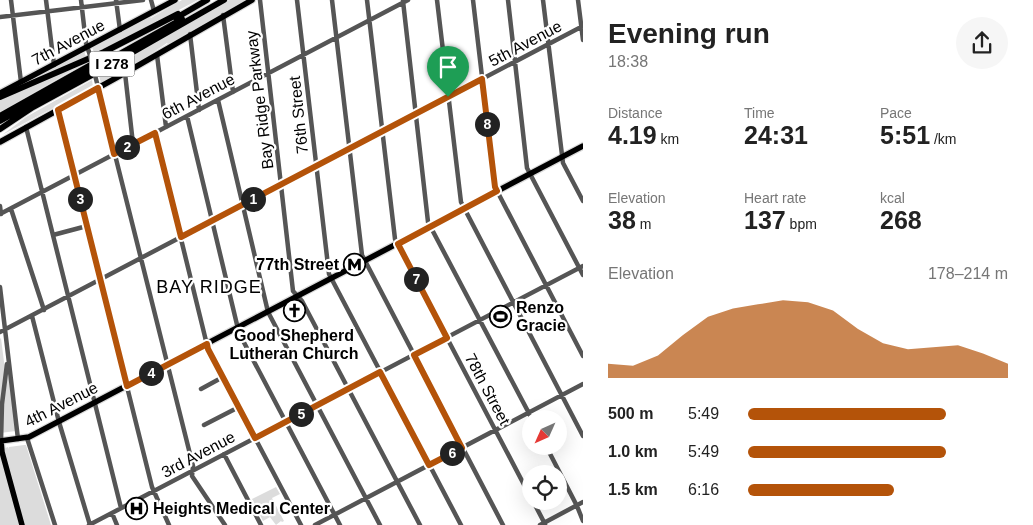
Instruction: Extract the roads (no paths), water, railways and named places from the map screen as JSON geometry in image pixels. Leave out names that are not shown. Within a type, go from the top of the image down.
[{"type":"highway","points":[[0,97],[104,52],[157,26],[203,0]]},
{"type":"highway","name":"I 278","points":[[0,116],[207,0]]},
{"type":"highway","name":"I 278","points":[[0,121],[216,0]]},
{"type":"highway","name":"I 278","points":[[0,129],[33,108],[224,0]]},
{"type":"highway","points":[[75,78],[129,44]]},
{"type":"main road","name":"7th Avenue","points":[[0,92],[88,49],[175,0]]},
{"type":"main road","points":[[0,142],[252,0]]},
{"type":"main road","name":"4th Avenue","points":[[1,439],[27,438],[59,422],[583,146]]},
{"type":"main road","points":[[1,439],[0,446],[22,525]]},
{"type":"street","points":[[11,0],[20,82]]},
{"type":"street","points":[[46,0],[54,65]]},
{"type":"street","points":[[81,0],[88,49],[193,466],[192,476],[225,525]]},
{"type":"street","points":[[0,17],[143,0]]},
{"type":"street","points":[[151,0],[154,12]]},
{"type":"street","name":"Bay Ridge Parkway","points":[[260,0],[293,290],[302,301],[420,525]]},
{"type":"street","name":"76th Street","points":[[297,0],[331,279],[461,525]]},
{"type":"street","points":[[332,0],[362,255],[503,525]]},
{"type":"street","name":"78th Street","points":[[367,0],[395,239],[522,481]]},
{"type":"street","points":[[437,0],[461,202],[583,436]]},
{"type":"street","points":[[473,0],[495,187],[583,356]]},
{"type":"street","points":[[508,0],[527,168],[581,267],[583,275]]},
{"type":"street","points":[[543,0],[563,163],[583,201]]},
{"type":"street","points":[[578,0],[583,40]]},
{"type":"street","points":[[405,1],[428,222],[526,410]]},
{"type":"street","name":"6th Avenue","points":[[0,214],[405,1]]},
{"type":"street","points":[[116,2],[120,30]]},
{"type":"street","points":[[224,15],[233,92]]},
{"type":"street","name":"5th Avenue","points":[[2,331],[582,27]]},
{"type":"street","points":[[190,34],[199,110]]},
{"type":"street","points":[[157,55],[166,127]]},
{"type":"street","points":[[125,73],[133,144]]},
{"type":"street","points":[[218,100],[268,312],[380,525]]},
{"type":"street","points":[[58,110],[154,491],[169,525]]},
{"type":"street","points":[[187,116],[239,333],[340,525]]},
{"type":"street","points":[[26,127],[121,508]]},
{"type":"street","points":[[155,133],[208,349],[301,525]]},
{"type":"street","points":[[0,206],[0,214]]},
{"type":"street","points":[[11,209],[44,310]]},
{"type":"street","points":[[53,235],[87,226]]},
{"type":"street","name":"3rd Avenue","points":[[90,525],[581,267]]},
{"type":"street","points":[[0,287],[2,331],[8,358],[18,439]]},
{"type":"street","points":[[32,316],[59,422],[90,525]]},
{"type":"street","points":[[1,439],[2,404],[8,358]]},
{"type":"street","points":[[201,389],[223,377]]},
{"type":"street","points":[[534,410],[583,384]]},
{"type":"street","points":[[204,425],[238,407]]},
{"type":"street","points":[[315,525],[522,416]]},
{"type":"street","points":[[0,427],[1,439]]},
{"type":"street","points":[[27,438],[54,525]]},
{"type":"street","points":[[224,454],[261,525]]},
{"type":"street","points":[[551,455],[583,521]]},
{"type":"street","points":[[543,524],[583,502]]},
{"type":"street","name":"78th Street","points":[[537,510],[543,524]]},
{"type":"street","points":[[112,513],[117,525]]},
{"type":"place","name":"77th Street","points":[[355,264]]},
{"type":"place","name":"Good Shepherd Lutheran Church","points":[[294,311]]},
{"type":"place","name":"Renzo Gracie","points":[[500,316]]},
{"type":"place","name":"Heights Medical Center","points":[[137,508]]},
{"type":"district","name":"BAY RIDGE","points":[[209,287]]}]
